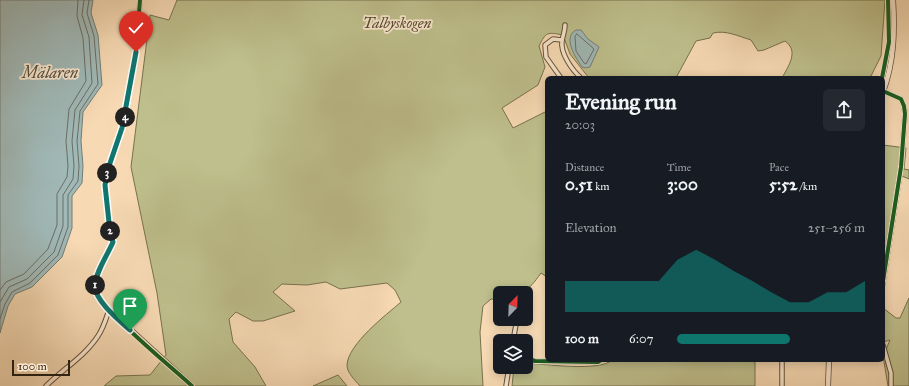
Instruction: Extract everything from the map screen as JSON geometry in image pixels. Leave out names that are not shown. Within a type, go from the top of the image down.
[{"type":"street","points":[[140,0],[136,52],[128,103],[122,128],[108,169],[105,185],[110,232],[113,242],[102,264],[95,286],[97,294],[109,310],[192,386]]},
{"type":"street","points":[[885,86],[890,74],[893,57],[893,0]]},
{"type":"street","points":[[565,25],[565,33],[562,40],[563,48],[568,61],[579,76]]},
{"type":"street","points":[[560,76],[546,57],[545,45],[552,39],[562,40]]},
{"type":"street","points":[[885,92],[901,99],[905,114],[902,167],[885,269]]},
{"type":"street","points":[[46,386],[82,355],[99,336],[109,310]]},
{"type":"street","points":[[885,353],[890,373],[891,386]]},
{"type":"street","points":[[533,360],[545,361]]},
{"type":"street","points":[[782,362],[782,386]]},
{"type":"street","points":[[828,386],[829,362]]},
{"type":"street","points":[[506,386],[508,374]]},
{"type":"green space","name":"Talbyskogen","points":[[177,0],[885,0],[881,56],[871,76],[783,76],[790,63],[792,54],[789,45],[785,41],[758,51],[751,40],[732,34],[718,32],[713,33],[710,38],[696,41],[677,76],[587,76],[570,54],[563,35],[550,33],[545,36],[539,46],[545,67],[538,85],[502,108],[513,128],[545,112],[545,276],[541,273],[531,286],[493,286],[493,299],[491,299],[483,306],[480,332],[483,386],[360,386],[348,371],[347,365],[349,357],[354,348],[369,330],[401,302],[395,290],[387,283],[340,289],[326,282],[307,285],[282,284],[273,292],[295,311],[263,321],[253,321],[236,312],[229,319],[233,342],[255,367],[266,386],[104,386],[116,376],[150,375],[166,355],[157,293],[131,167],[150,15],[169,20]]},
{"type":"green space","points":[[885,145],[906,148],[904,169],[909,170],[909,179],[902,176],[885,283]]},
{"type":"green space","points":[[909,298],[909,386],[888,386],[884,362],[885,351],[890,340],[885,341],[885,310],[896,318],[900,318]]},
{"type":"green space","points":[[609,362],[755,362],[755,386],[512,386],[513,374],[533,374],[533,364],[558,366],[596,366]]},
{"type":"green space","points":[[338,375],[347,386],[313,386]]},
{"type":"water","name":"Mälaren","points":[[0,0],[93,0],[91,13],[98,35],[102,85],[83,112],[81,141],[83,166],[82,183],[72,196],[72,228],[62,257],[32,287],[15,294],[8,306],[0,333]]},
{"type":"water","points":[[576,30],[581,30],[588,39],[599,47],[590,67],[582,67],[570,43],[570,38]]},
{"type":"cycle path","points":[[140,0],[136,52],[128,103],[122,128],[108,169],[105,185],[113,242],[99,271],[96,288],[100,297],[109,309],[154,353],[192,386]]},
{"type":"cycle path","points":[[882,76],[889,42],[888,0]]},
{"type":"cycle path","points":[[885,92],[901,99],[905,114],[901,167],[885,268]]},
{"type":"cycle path","points":[[533,360],[545,361]]},
{"type":"route","points":[[130,330],[109,310],[97,294],[95,286],[102,264],[113,242],[110,232],[105,185],[108,169],[122,128],[128,103],[136,52]]}]
